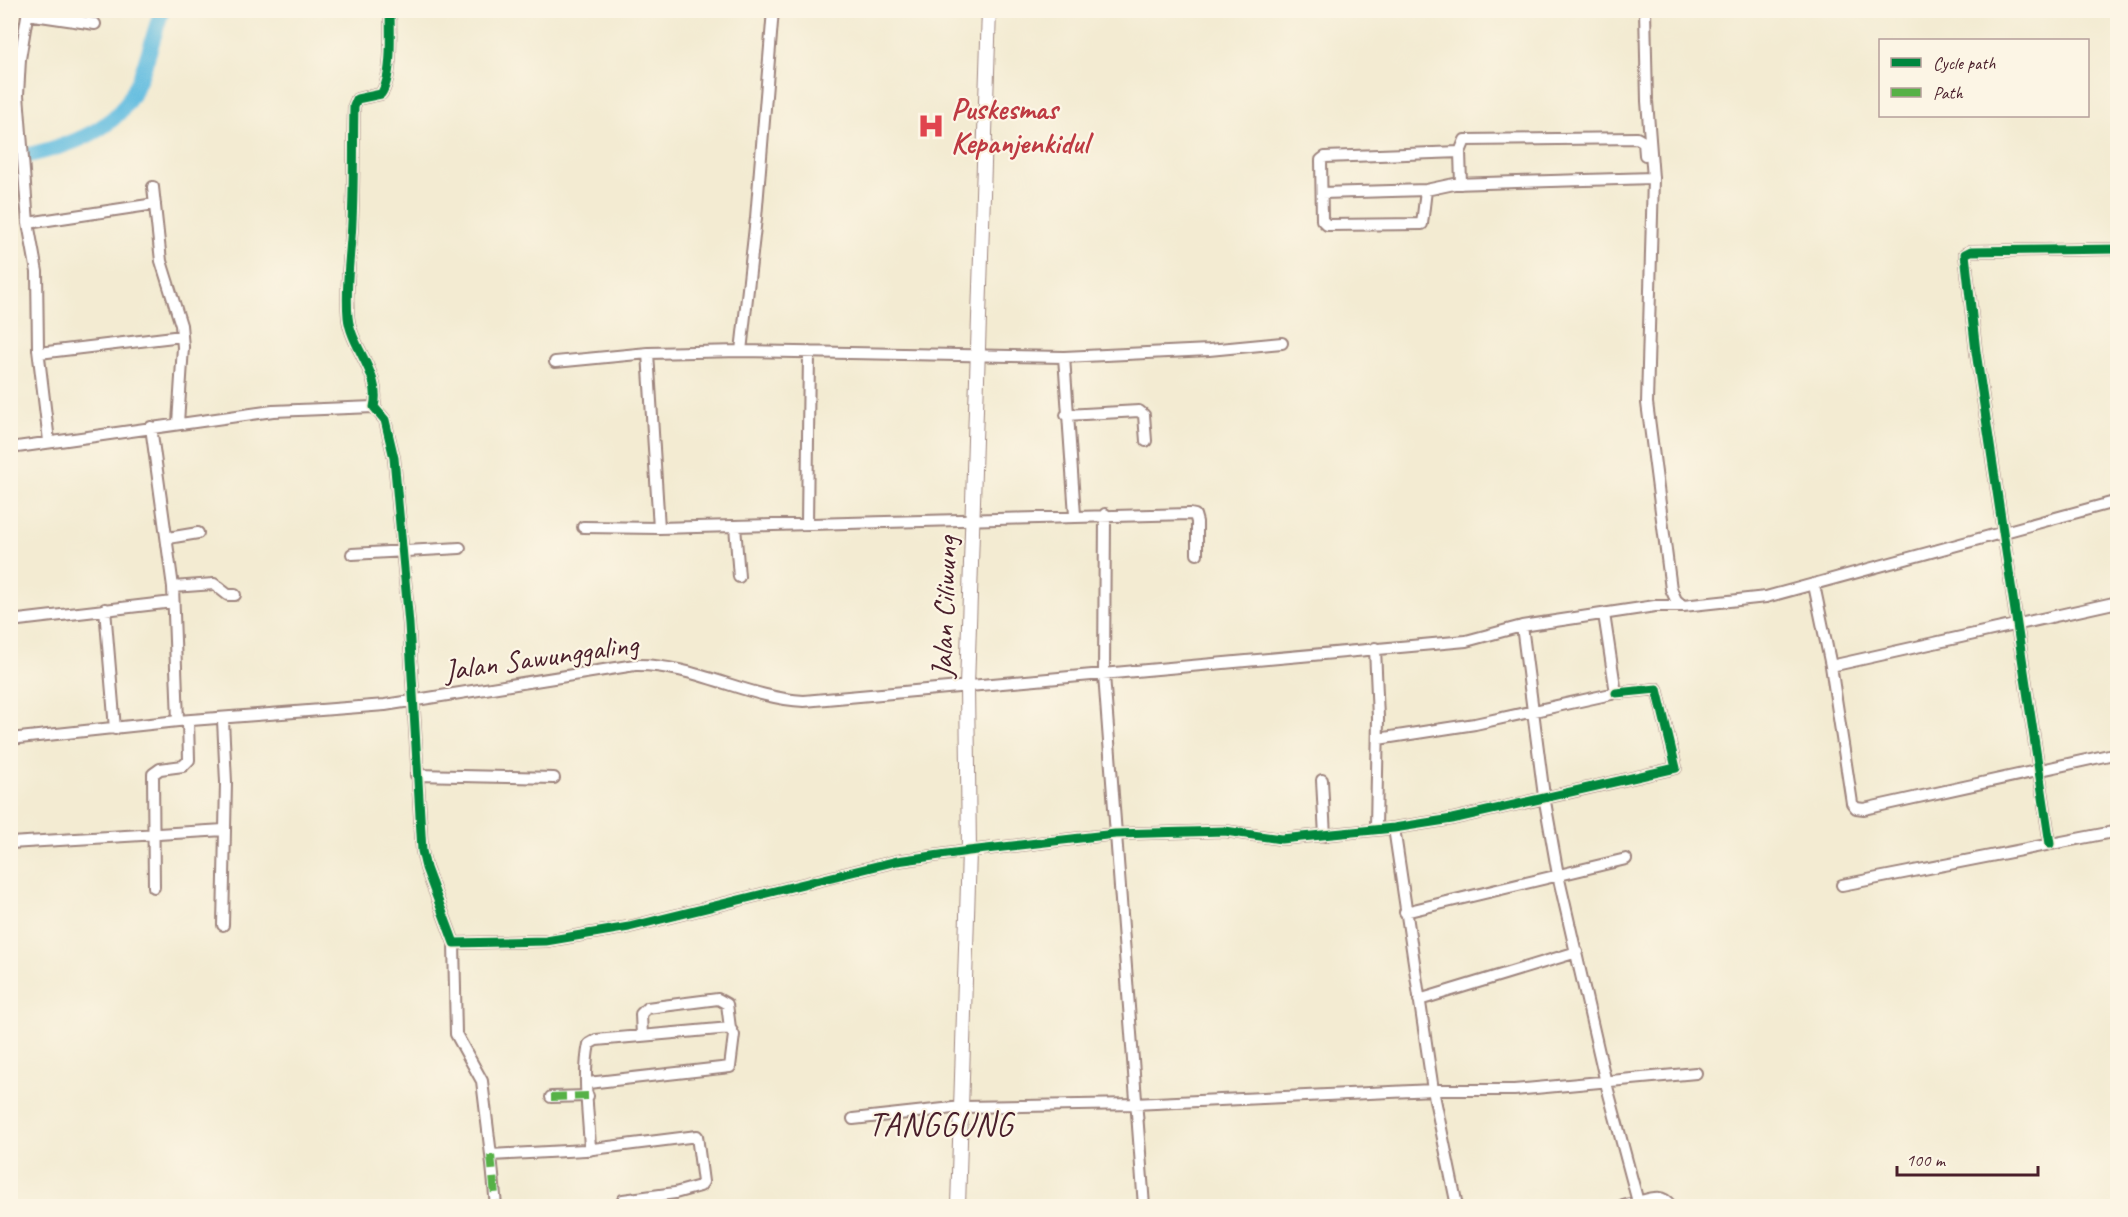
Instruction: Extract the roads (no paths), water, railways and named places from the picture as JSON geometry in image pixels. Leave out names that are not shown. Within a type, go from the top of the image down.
[{"type":"main road","name":"Jalan Ciliwung","points":[[958,1206],[969,851],[967,686],[989,10]]},
{"type":"street","points":[[390,10],[389,62],[385,89],[381,94],[357,99],[354,106],[352,221],[346,285],[348,318],[353,337],[373,381],[374,407],[385,420],[394,458],[404,550],[416,775],[426,868],[454,943],[456,1034],[482,1081],[489,1120],[496,1206]]},
{"type":"street","points":[[741,351],[756,218],[772,10]]},
{"type":"street","points":[[1645,10],[1650,178],[1647,403],[1671,589],[1676,600],[1683,606]]},
{"type":"street","points":[[49,441],[39,352],[37,272],[28,222],[26,170],[14,97],[15,58],[28,12],[95,24]]},
{"type":"street","points":[[1457,184],[1456,152],[1465,140],[1636,138],[1644,142],[1650,178]]},
{"type":"street","points":[[1426,190],[1422,224],[1327,225],[1322,220],[1321,160],[1324,157],[1456,152]]},
{"type":"street","points":[[1322,193],[1426,190],[1457,184],[1650,178]]},
{"type":"street","points":[[153,187],[161,261],[178,311],[182,336],[178,423]]},
{"type":"street","points":[[28,222],[155,204]]},
{"type":"street","points":[[2050,844],[2019,623],[2003,531],[1965,254],[1971,251],[2118,249]]},
{"type":"street","points":[[39,352],[182,336]]},
{"type":"street","points":[[555,362],[648,353],[741,351],[1064,357],[1209,350],[1282,343]]},
{"type":"street","points":[[807,524],[809,352]]},
{"type":"street","points":[[648,353],[659,528]]},
{"type":"street","points":[[1064,357],[1074,516]]},
{"type":"street","points":[[10,448],[273,411],[374,407]]},
{"type":"street","points":[[1066,415],[1139,411],[1144,415],[1146,441]]},
{"type":"street","points":[[151,428],[168,538],[183,721],[189,760],[183,766],[160,769],[153,774],[154,887]]},
{"type":"street","name":"Jalan Sawunggaling","points":[[10,739],[183,721],[223,720],[333,710],[645,665],[674,667],[746,689],[804,701],[1466,641],[1522,626],[1655,606],[1683,606],[1766,597],[2118,501]]},
{"type":"street","points":[[583,527],[659,528],[1105,514],[1195,515],[1197,554]]},
{"type":"street","points":[[1105,514],[1104,675],[1134,1104],[1144,1206]]},
{"type":"street","points":[[735,526],[739,577]]},
{"type":"street","points":[[168,538],[198,533]]},
{"type":"street","points":[[352,554],[460,549]]},
{"type":"street","points":[[173,587],[214,584],[228,595],[235,595]]},
{"type":"street","points":[[1814,585],[1831,666],[1852,802],[1856,808],[1864,809],[2118,753]]},
{"type":"street","points":[[1655,606],[1671,589]]},
{"type":"street","points":[[10,621],[173,602]]},
{"type":"street","points":[[1831,666],[2118,602]]},
{"type":"street","points":[[105,609],[115,729]]},
{"type":"street","points":[[1604,614],[1616,693]]},
{"type":"street","points":[[1522,626],[1544,796],[1558,875],[1606,1083],[1638,1202]]},
{"type":"street","points":[[1375,648],[1378,739],[1376,829]]},
{"type":"street","points":[[454,943],[546,941],[629,927],[897,861],[969,851],[1115,834],[1225,831],[1281,839],[1395,828],[1452,819],[1544,796],[1676,768],[1656,688],[1616,693],[1378,739]]},
{"type":"street","points":[[223,720],[226,782],[223,925]]},
{"type":"street","points":[[416,775],[554,778]]},
{"type":"street","points":[[1322,780],[1325,836]]},
{"type":"street","points":[[1395,828],[1405,912],[1432,1090],[1457,1206]]},
{"type":"street","points":[[10,843],[224,830]]},
{"type":"street","points":[[1842,885],[2118,831]]},
{"type":"street","points":[[1405,912],[1626,859]]},
{"type":"street","points":[[1419,1000],[1577,952]]},
{"type":"street","points":[[588,1083],[730,1067],[734,1035],[729,1028],[727,1004],[723,1000],[647,1008],[641,1014],[642,1036]]},
{"type":"street","points":[[590,1150],[589,1044],[596,1040],[729,1028]]},
{"type":"street","points":[[853,1119],[962,1107],[1134,1104],[1432,1090],[1514,1090],[1696,1073]]},
{"type":"street","points":[[551,1097],[588,1096]]},
{"type":"street","points":[[491,1155],[590,1150],[698,1136],[703,1182],[700,1186],[675,1193],[623,1200]]},
{"type":"street","points":[[1623,1206],[1658,1197],[1665,1199],[1671,1206]]},
{"type":"waterway","points":[[10,159],[75,141],[91,134],[118,114],[139,81],[162,10]]},
{"type":"place","name":"Puskesmas Kepanjenkidul","points":[[931,126]]},
{"type":"district","name":"TANGGUNG","points":[[941,1123]]}]
